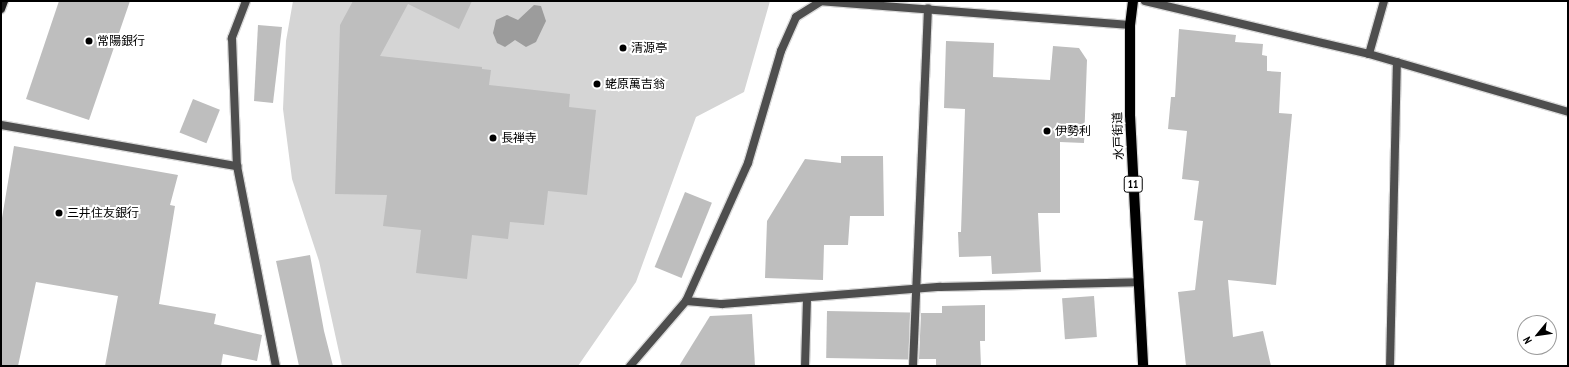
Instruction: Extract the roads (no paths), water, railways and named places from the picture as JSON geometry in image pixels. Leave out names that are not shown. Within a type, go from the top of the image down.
[{"type":"main road","name":"水戸街道","points":[[1133,1],[1130,25],[1130,115],[1143,366]]},
{"type":"street","points":[[1,9],[4,1]]},
{"type":"street","points":[[246,1],[232,38],[237,166],[276,366]]},
{"type":"street","points":[[1145,1],[1370,54],[1568,112]]},
{"type":"street","points":[[1370,54],[1384,1]]},
{"type":"street","points":[[630,366],[686,301],[748,163],[781,51],[796,17],[819,2],[928,8],[1130,25]]},
{"type":"street","points":[[913,366],[928,8]]},
{"type":"street","points":[[1390,366],[1397,62]]},
{"type":"street","points":[[1,125],[237,166]]},
{"type":"street","points":[[686,301],[722,304],[917,290],[940,287],[1138,282]]},
{"type":"street","points":[[805,366],[807,298]]},
{"type":"place","name":"常陽銀行","points":[[89,41]]},
{"type":"place","name":"清源亭","points":[[623,48]]},
{"type":"place","name":"蛯原萬吉翁","points":[[597,84]]},
{"type":"place","name":"伊勢利","points":[[1047,131]]},
{"type":"place","name":"長禅寺","points":[[493,138]]},
{"type":"place","name":"三井住友銀行","points":[[59,213]]}]
